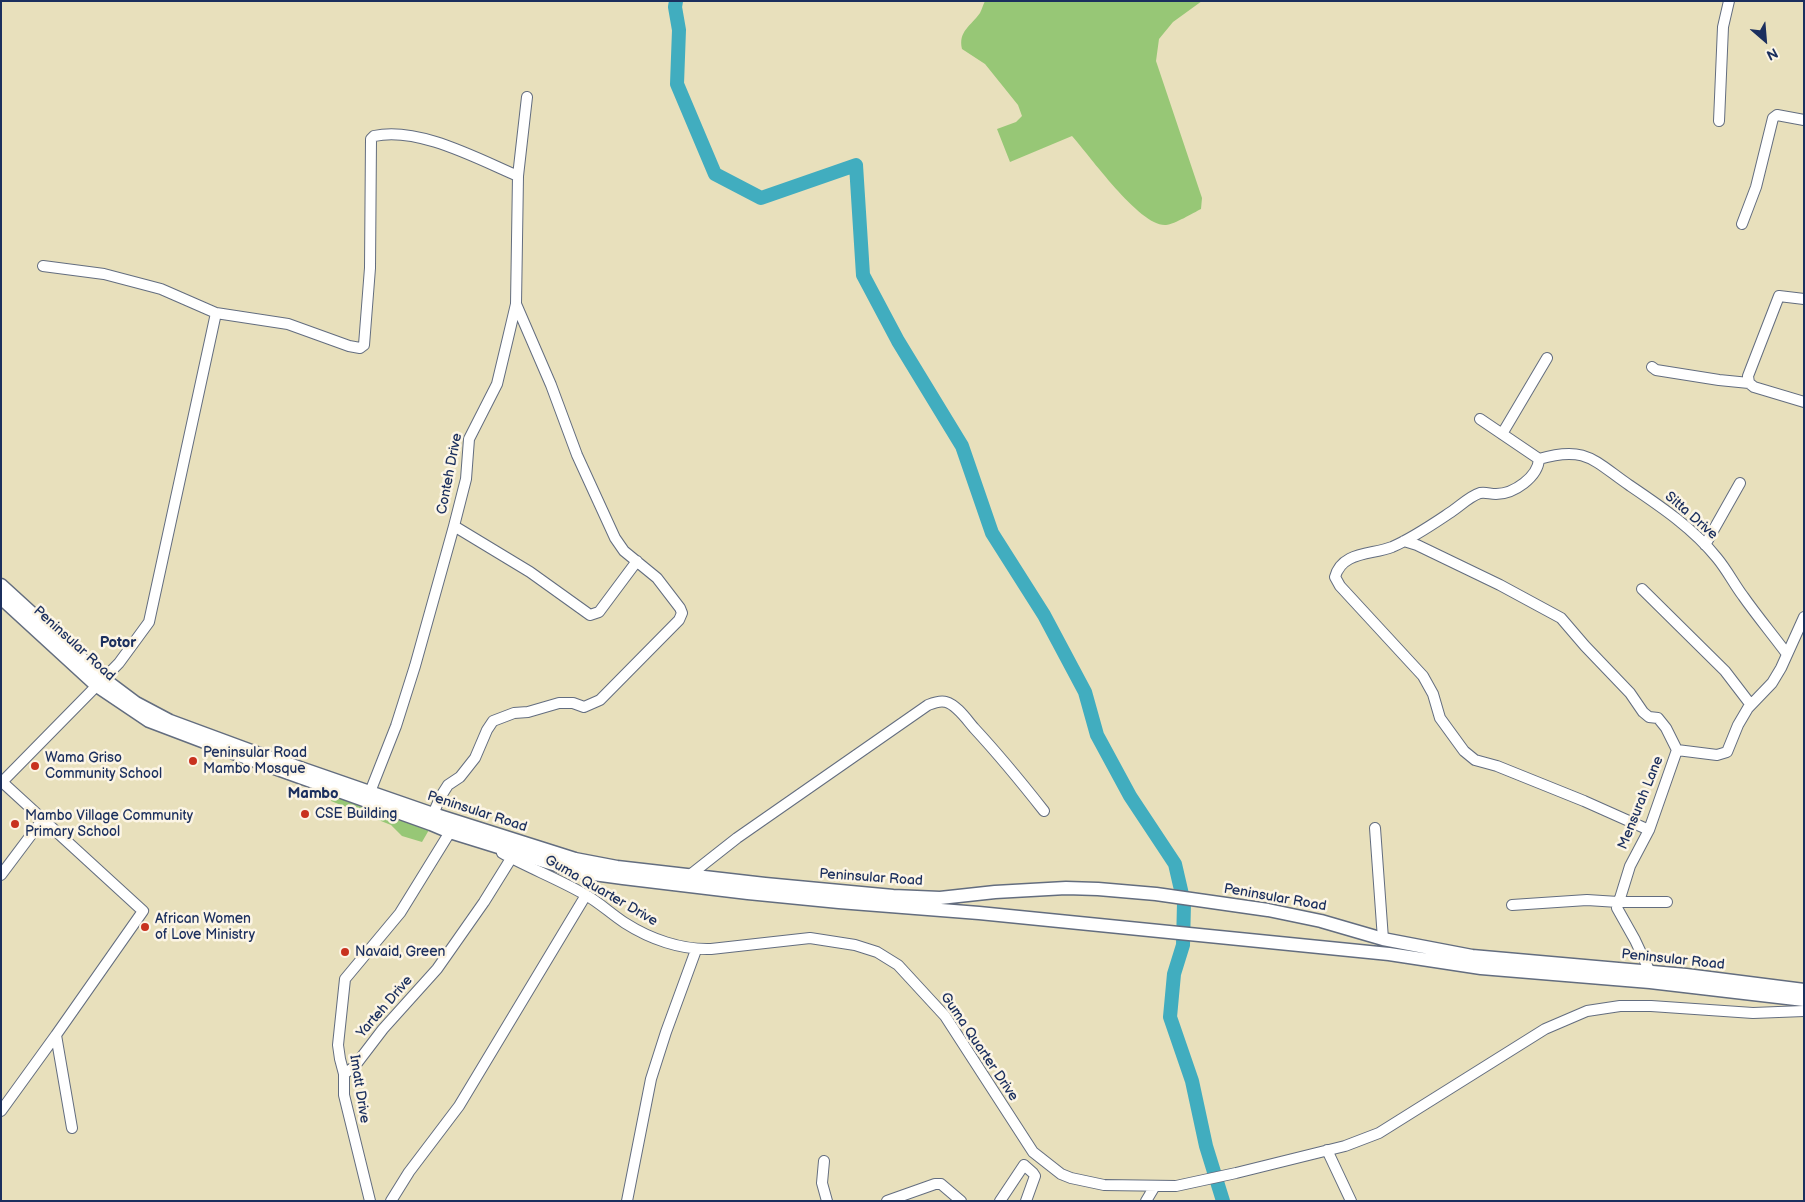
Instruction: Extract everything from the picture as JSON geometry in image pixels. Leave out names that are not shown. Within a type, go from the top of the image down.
[{"type":"main road","name":"Peninsular Road","points":[[1,585],[100,683]]},
{"type":"main road","name":"Peninsular Road","points":[[1,598],[100,683],[136,704],[253,756],[450,832],[496,840],[617,867],[893,896],[940,898],[995,892],[1066,888],[1156,894],[1268,910],[1321,921],[1383,939],[1472,956],[1686,975],[1804,990]]},
{"type":"main road","name":"Peninsular Road","points":[[253,756],[434,814],[579,872],[839,902],[979,913],[1389,954],[1481,968],[1650,982],[1804,1000]]},
{"type":"street","points":[[1719,121],[1723,27],[1729,1]]},
{"type":"street","name":"Conteh Drive","points":[[370,792],[396,726],[415,666],[466,479],[469,439],[497,384],[516,304],[518,176],[526,97]]},
{"type":"street","points":[[1742,224],[1756,187],[1770,122],[1777,115],[1804,120]]},
{"type":"street","points":[[43,266],[104,274],[162,289],[216,313],[288,324],[349,346],[360,348],[364,345],[370,268],[371,139],[374,136],[399,134],[424,138],[518,176]]},
{"type":"street","points":[[1804,299],[1779,296],[1748,376],[1749,382],[1754,387],[1804,402]]},
{"type":"street","points":[[434,814],[441,796],[448,785],[460,777],[475,758],[487,730],[494,721],[514,712],[528,712],[560,703],[572,703],[584,707],[600,700],[679,620],[682,613],[657,578],[624,551],[606,519],[577,456],[551,385],[516,304]]},
{"type":"street","points":[[1,1111],[143,911],[2,782],[120,663],[149,622],[216,313]]},
{"type":"street","points":[[1502,434],[1547,358]]},
{"type":"street","points":[[1652,366],[1656,370],[1719,380],[1749,382]]},
{"type":"street","points":[[1480,418],[1539,459],[1539,467],[1533,476],[1522,485],[1496,494],[1480,493],[1438,521],[1391,547],[1353,557],[1337,568],[1335,577],[1340,586],[1423,676],[1433,694],[1440,718],[1464,752],[1475,760],[1497,766],[1576,797],[1649,830]]},
{"type":"street","name":"Sitta Drive","points":[[1539,459],[1567,453],[1590,457],[1662,506],[1717,558],[1742,595],[1787,654]]},
{"type":"street","points":[[1705,545],[1740,483]]},
{"type":"street","points":[[454,526],[530,572],[590,615],[599,612],[637,562]]},
{"type":"street","points":[[1404,540],[1500,585],[1561,618],[1630,693],[1643,712],[1649,717],[1658,718],[1666,728],[1677,750]]},
{"type":"street","points":[[1642,589],[1725,671],[1751,705]]},
{"type":"street","name":"Mensurah Lane","points":[[1618,902],[1630,866],[1649,830],[1677,750],[1722,755],[1727,752],[1738,725],[1751,705],[1772,683],[1804,618]]},
{"type":"street","points":[[690,875],[737,838],[928,705],[943,701],[949,702],[962,714],[1002,758],[1044,811]]},
{"type":"street","points":[[1,875],[43,819]]},
{"type":"street","points":[[1375,828],[1383,939]]},
{"type":"street","name":"Imatt Drive","points":[[370,1201],[344,1095],[344,1074],[338,1045],[345,979],[400,913],[450,832]]},
{"type":"street","name":"Guma Quarter Drive","points":[[496,840],[498,850],[586,895],[626,924],[662,941],[680,947],[696,950],[758,945],[810,938],[855,944],[877,952],[898,965],[945,1016],[1033,1152],[1061,1174],[1104,1185],[1176,1186],[1327,1150]]},
{"type":"street","name":"Yarteh Drive","points":[[344,1074],[354,1067],[383,1028],[437,970],[484,902],[512,857]]},
{"type":"street","points":[[391,1201],[409,1172],[459,1106],[586,895]]},
{"type":"street","points":[[1512,905],[1587,900],[1667,902]]},
{"type":"street","points":[[1618,902],[1616,908],[1635,940],[1650,972]]},
{"type":"street","points":[[627,1201],[651,1079],[696,950]]},
{"type":"street","points":[[1351,1201],[1327,1150],[1345,1146],[1379,1133],[1545,1029],[1587,1011],[1620,1006],[1651,1006],[1752,1013],[1804,1011]]},
{"type":"street","points":[[56,1035],[72,1128]]},
{"type":"street","points":[[824,1161],[822,1183],[827,1201]]},
{"type":"street","points":[[1000,1201],[1024,1165],[1035,1176],[1026,1201]]},
{"type":"street","points":[[887,1201],[935,1184],[942,1184],[961,1201]]},
{"type":"street","points":[[1146,1201],[1155,1186]]},
{"type":"green space","points":[[985,1],[1202,1],[1173,22],[1159,39],[1156,61],[1202,198],[1201,209],[1170,224],[1155,223],[1143,215],[1116,189],[1072,136],[1010,162],[997,129],[1016,122],[1022,116],[1018,105],[985,64],[962,49],[961,43],[966,29],[980,13]]},
{"type":"green space","points":[[337,790],[433,823],[422,842],[402,836],[391,825],[331,801]]},
{"type":"waterway","points":[[676,1],[675,7],[679,30],[677,84],[715,174],[761,198],[856,165],[863,275],[898,341],[962,446],[992,533],[1044,615],[1085,692],[1097,735],[1130,796],[1175,864],[1184,903],[1183,945],[1174,974],[1170,1017],[1192,1081],[1206,1146],[1223,1201]]},
{"type":"place","name":"Peninsular Road Mambo Mosque","points":[[193,761]]},
{"type":"place","name":"Wama Griso Community School","points":[[35,766]]},
{"type":"place","name":"CSE Building","points":[[305,814]]},
{"type":"place","name":"Mambo Village Community Primary School","points":[[15,824]]},
{"type":"place","name":"African Women of Love Ministry","points":[[145,927]]},
{"type":"place","name":"Navaid, Green","points":[[345,952]]},
{"type":"district","name":"Potor","points":[[118,643]]},
{"type":"district","name":"Mambo","points":[[313,794]]}]
